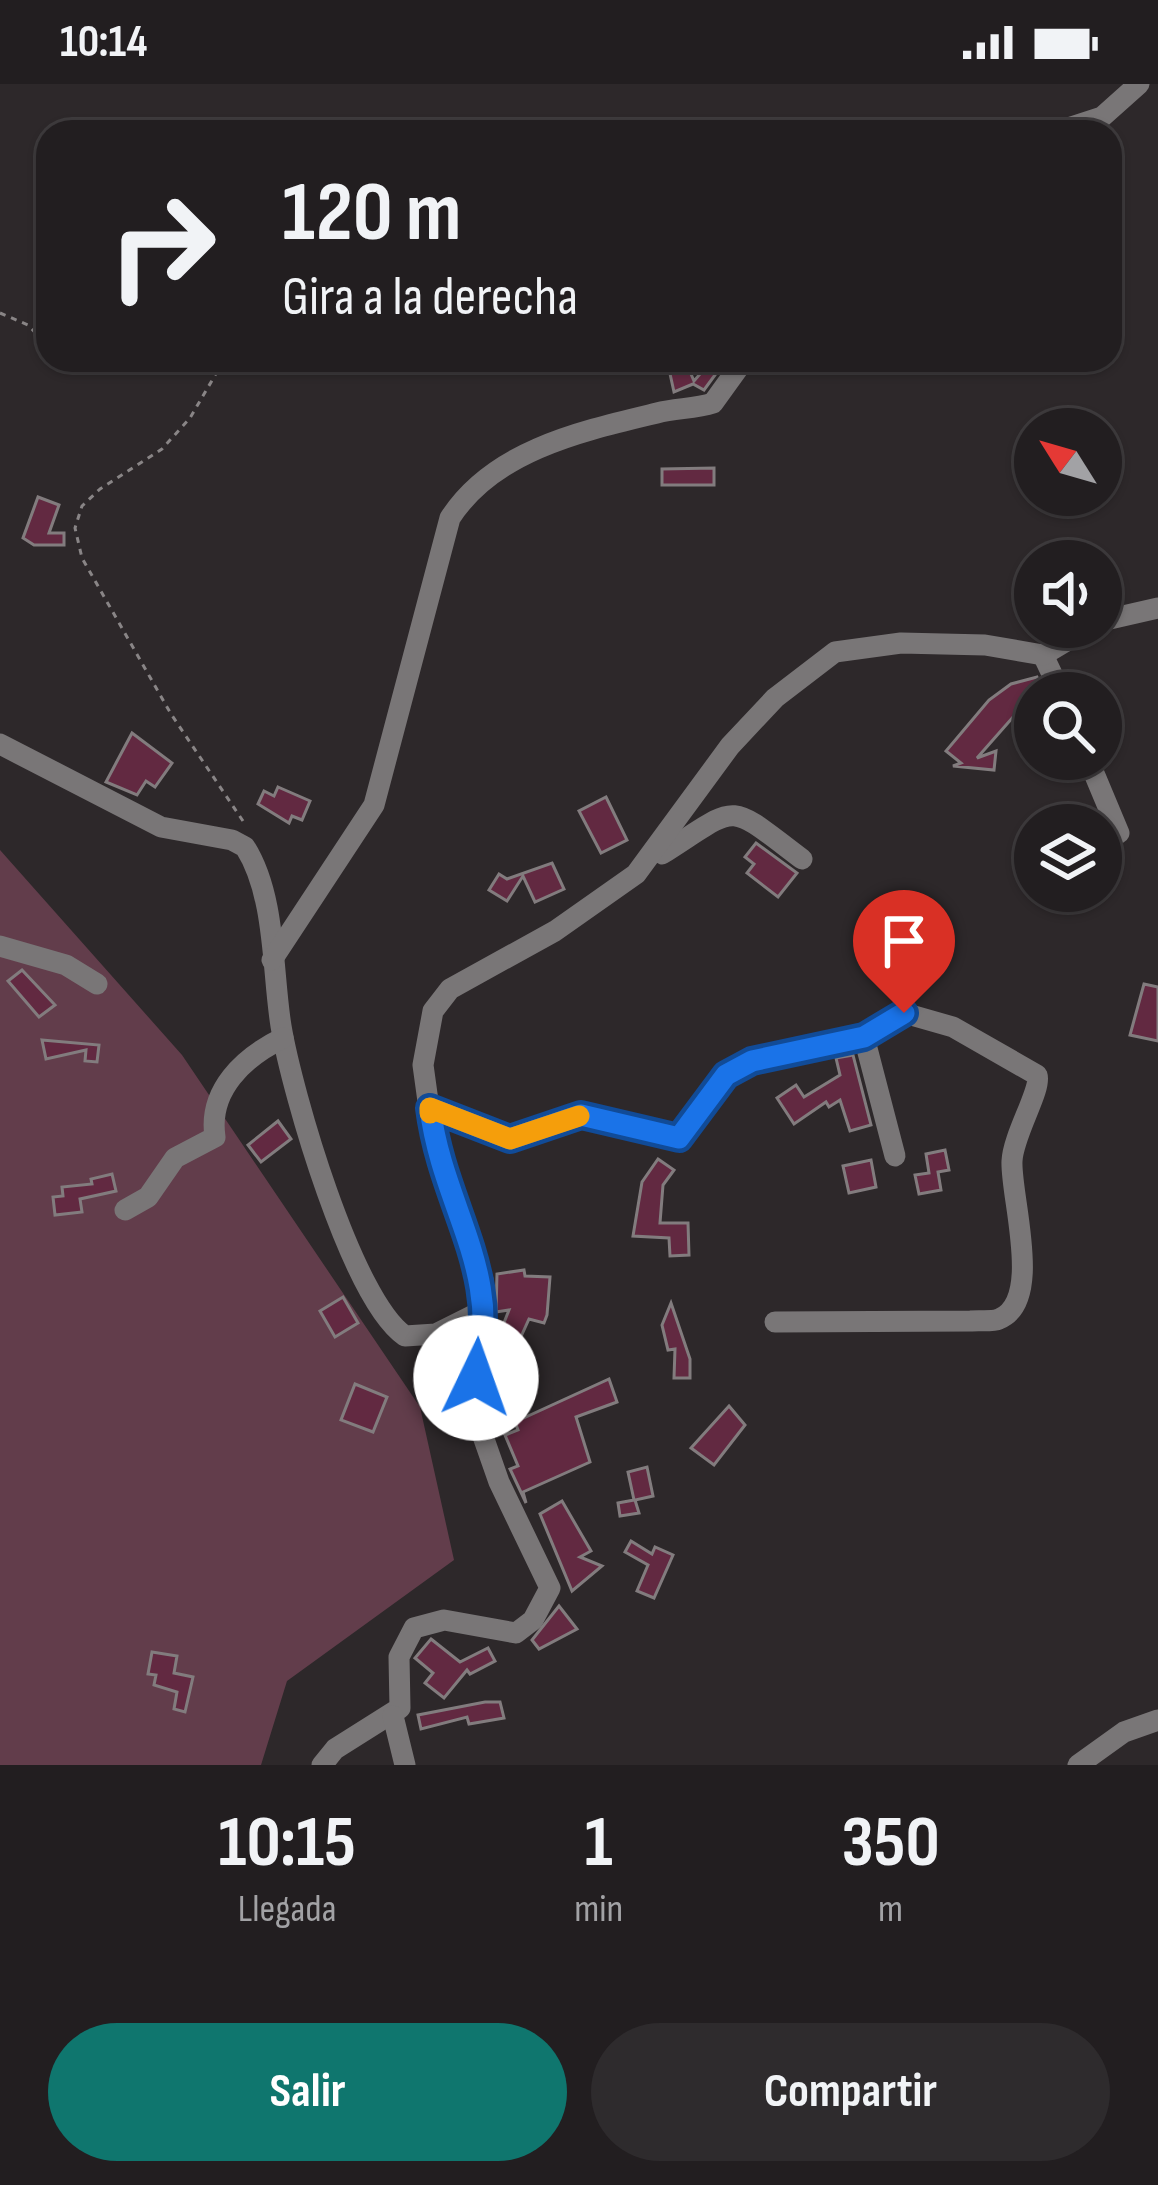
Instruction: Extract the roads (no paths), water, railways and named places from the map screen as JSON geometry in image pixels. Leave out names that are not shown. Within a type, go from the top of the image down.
[{"type":"street","points":[[1093,120],[1139,84]]},
{"type":"street","points":[[272,960],[374,805],[450,518],[466,494],[496,466],[569,437],[713,404],[736,372]]},
{"type":"street","points":[[1122,616],[1158,608]]},
{"type":"street","points":[[650,858],[730,746],[775,698],[835,652],[901,643],[986,645],[1043,655],[1055,648]]},
{"type":"street","points":[[1043,655],[1051,672]]},
{"type":"street","points":[[0,744],[160,826],[232,840],[245,848],[254,861],[284,1038],[347,1243],[395,1329],[416,1338],[436,1334],[465,1317],[480,1319]]},
{"type":"street","points":[[322,1765],[334,1749],[400,1708],[399,1657],[414,1628],[444,1620],[516,1633],[533,1620],[550,1588],[500,1483],[470,1402],[482,1355],[483,1280],[435,1153],[424,1039],[433,1011],[450,989],[555,931],[650,858],[729,812],[746,817],[802,859]]},
{"type":"street","points":[[0,946],[66,965],[97,984]]},
{"type":"street","points":[[430,1108],[510,1139],[581,1115],[679,1138],[717,1081],[739,1068],[864,1037],[904,1013],[925,1016],[1021,1064],[1040,1079],[1012,1144],[1021,1242],[1018,1293],[1000,1319],[775,1322]]},
{"type":"street","points":[[864,1037],[895,1156]]},
{"type":"street","points":[[125,1210],[148,1197],[175,1158],[215,1137],[214,1111],[232,1074],[284,1038]]},
{"type":"street","points":[[393,1716],[405,1765]]},
{"type":"street","points":[[1078,1765],[1124,1732],[1158,1720]]}]
